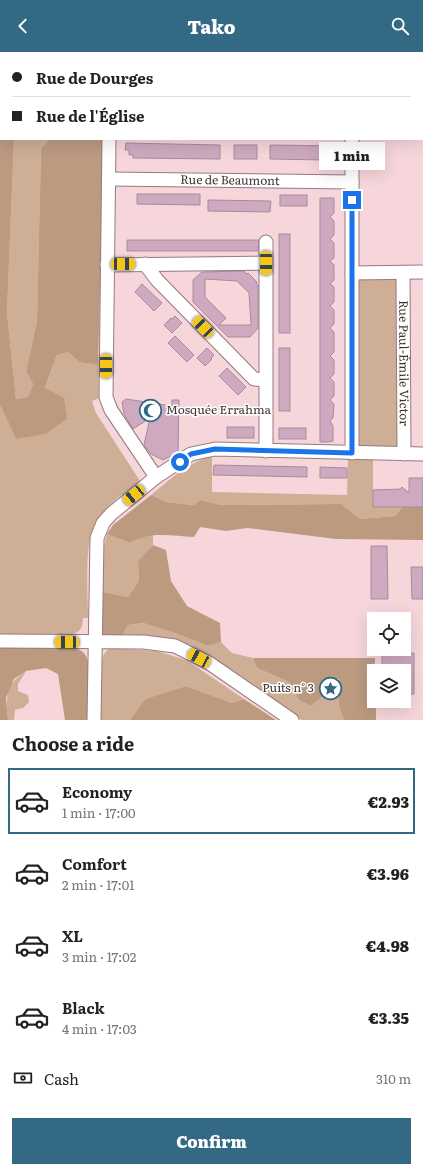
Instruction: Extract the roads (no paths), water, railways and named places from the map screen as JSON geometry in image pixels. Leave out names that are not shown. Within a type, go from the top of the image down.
[{"type":"street","points":[[109,140],[106,397],[111,410],[156,477]]},
{"type":"street","points":[[352,140],[352,453]]},
{"type":"street","name":"Rue de Beaumont","points":[[109,179],[352,182]]},
{"type":"street","points":[[266,242],[266,451]]},
{"type":"street","points":[[107,265],[266,263]]},
{"type":"street","points":[[145,264],[157,280],[254,379],[265,380]]},
{"type":"street","points":[[352,272],[423,272]]},
{"type":"street","name":"Rue Paul-Émile Victor","points":[[403,272],[404,454]]},
{"type":"street","points":[[94,720],[96,548],[99,529],[111,514],[156,477],[191,454],[204,450],[423,454]]},
{"type":"street","points":[[0,641],[144,642],[175,646],[208,663],[292,720]]},
{"type":"place","name":"Mosquée Errahma","points":[[151,410]]},
{"type":"place","name":"Puits n° 3","points":[[330,688]]}]
